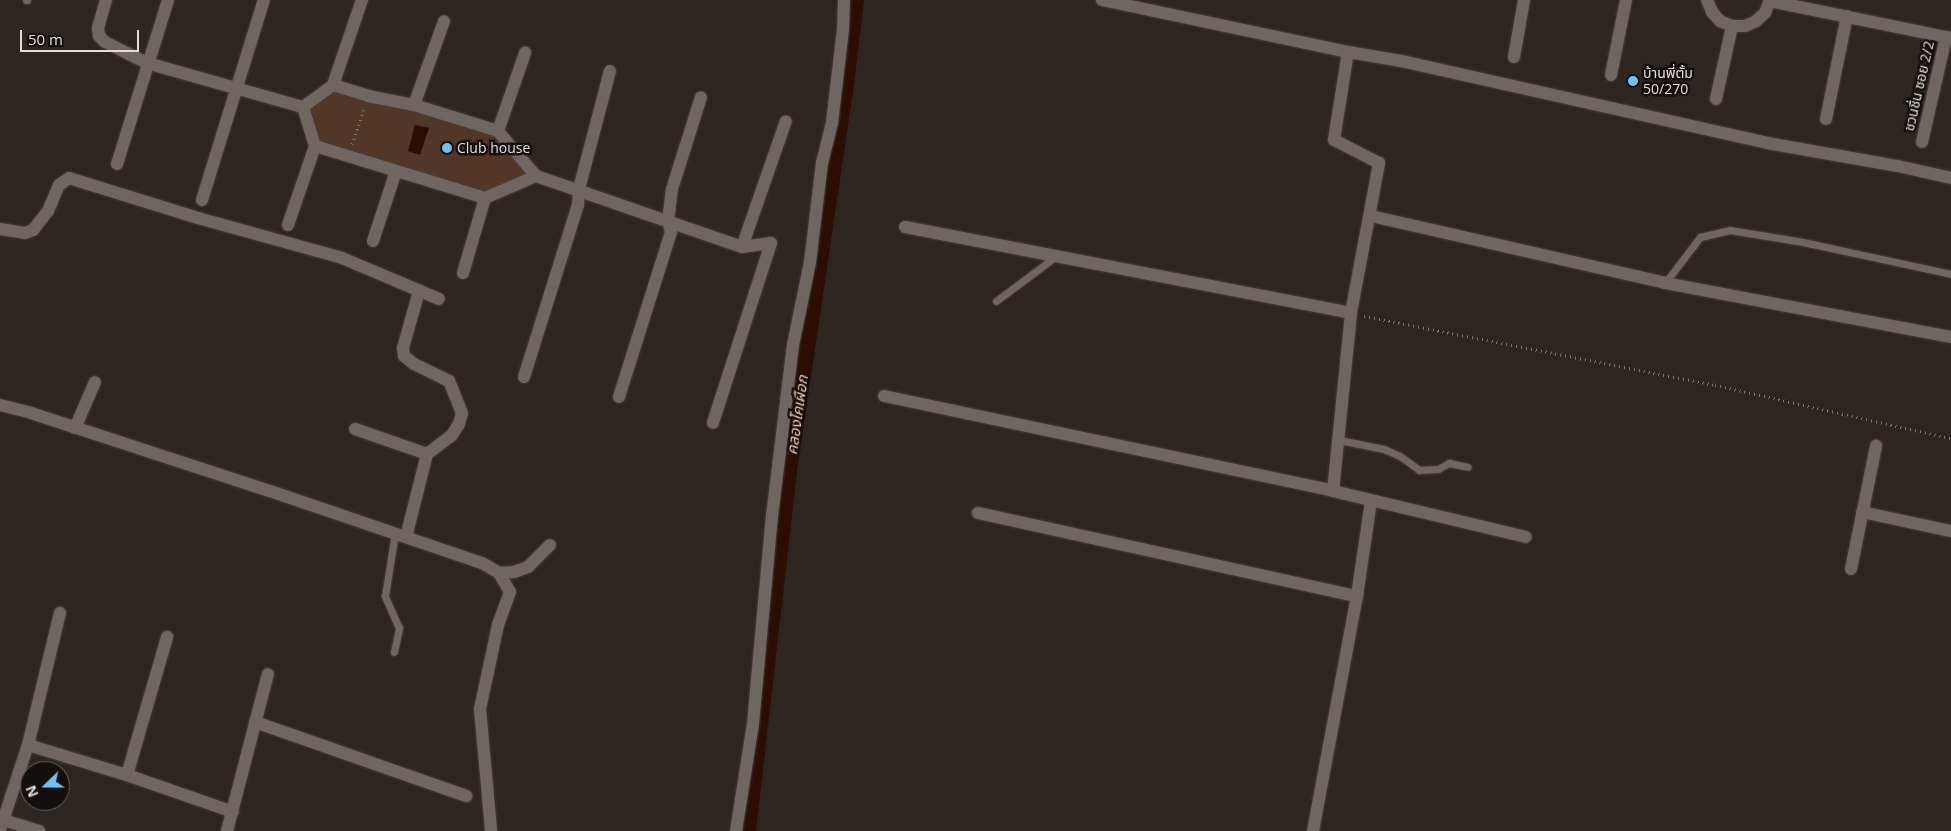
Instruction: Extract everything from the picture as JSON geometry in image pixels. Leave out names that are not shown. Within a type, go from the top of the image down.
[{"type":"street","points":[[106,0],[98,28],[99,36],[106,42],[147,63],[303,107]]},
{"type":"street","points":[[117,164],[168,0]]},
{"type":"street","points":[[202,200],[264,0]]},
{"type":"street","points":[[303,107],[333,85],[362,0]]},
{"type":"street","points":[[736,831],[756,706],[772,516],[793,345],[810,262],[822,164],[832,123],[843,29],[844,0]]},
{"type":"street","points":[[1102,0],[1348,52],[1401,61],[1767,143],[1898,166],[1951,178]]},
{"type":"street","points":[[1514,57],[1524,0]]},
{"type":"street","points":[[1611,75],[1626,0]]},
{"type":"street","points":[[1707,0],[1712,12],[1720,21],[1732,26],[1745,26],[1756,21],[1765,12],[1770,0],[1949,37]]},
{"type":"street","points":[[1826,119],[1847,16]]},
{"type":"street","points":[[414,106],[444,21]]},
{"type":"street","points":[[1716,99],[1732,26]]},
{"type":"street","name":"ชวนชื่น ซอย 2/2","points":[[1922,142],[1949,37]]},
{"type":"street","points":[[1333,491],[1351,313],[1379,163],[1334,140],[1348,52]]},
{"type":"street","points":[[498,131],[525,53]]},
{"type":"street","points":[[524,377],[578,206],[579,189],[610,72]]},
{"type":"street","points":[[333,85],[368,96],[414,106],[498,131],[536,176],[579,189],[742,246],[771,243],[713,423]]},
{"type":"street","points":[[619,397],[672,232],[668,221],[672,189],[701,97]]},
{"type":"street","points":[[288,225],[314,146],[303,107]]},
{"type":"street","points":[[742,246],[786,121]]},
{"type":"street","points":[[314,146],[485,198],[536,176]]},
{"type":"street","points":[[373,241],[396,171]]},
{"type":"street","points":[[0,229],[25,233],[33,230],[48,211],[59,185],[69,178],[198,218],[342,258],[439,299]]},
{"type":"street","points":[[463,273],[485,198]]},
{"type":"street","points":[[1370,216],[1665,283],[1951,337]]},
{"type":"street","points":[[905,227],[1351,313]]},
{"type":"street","points":[[400,535],[427,454],[452,435],[459,424],[462,413],[449,381],[414,364],[404,356],[403,348],[419,291]]},
{"type":"street","points":[[75,428],[95,382]]},
{"type":"street","points":[[884,396],[1333,491],[1371,502],[1526,537]]},
{"type":"street","points":[[0,405],[400,535],[482,563],[499,573],[510,592],[498,625],[480,709],[491,831]]},
{"type":"street","points":[[355,429],[427,454]]},
{"type":"street","points":[[1851,569],[1876,446]]},
{"type":"street","points":[[1313,831],[1357,596],[1371,502]]},
{"type":"street","points":[[1862,512],[1951,531]]},
{"type":"street","points":[[978,514],[1357,596]]},
{"type":"street","points":[[499,573],[514,572],[528,567],[550,545]]},
{"type":"street","points":[[39,831],[1,823],[28,745],[60,613]]},
{"type":"street","points":[[128,775],[167,637]]},
{"type":"street","points":[[227,831],[268,674]]},
{"type":"street","points":[[255,722],[466,796]]},
{"type":"street","points":[[28,745],[128,775],[233,812]]},
{"type":"lane","points":[[1665,283],[1700,237],[1730,230],[1803,242],[1951,274]]},
{"type":"lane","points":[[996,301],[1055,257]]},
{"type":"lane","points":[[1338,440],[1384,449],[1400,456],[1419,470],[1438,469],[1449,463],[1468,467]]},
{"type":"lane","points":[[394,652],[398,628],[385,596],[400,535]]},
{"type":"path","points":[[348,156],[368,96]]},
{"type":"path","points":[[1351,313],[1715,385],[1951,438]]},
{"type":"shaded area","points":[[333,85],[498,131],[536,176],[485,198],[315,146],[303,107]]},
{"type":"shaded area","points":[[415,125],[429,128],[420,155],[408,151]]},
{"type":"waterway","name":"คลองโคเผือก","points":[[748,831],[789,470],[845,92],[856,0]]},
{"type":"place","name":"บ้านพี่ตั้ม 50/270","points":[[1633,81]]},
{"type":"place","name":"Club house","points":[[447,148]]}]
